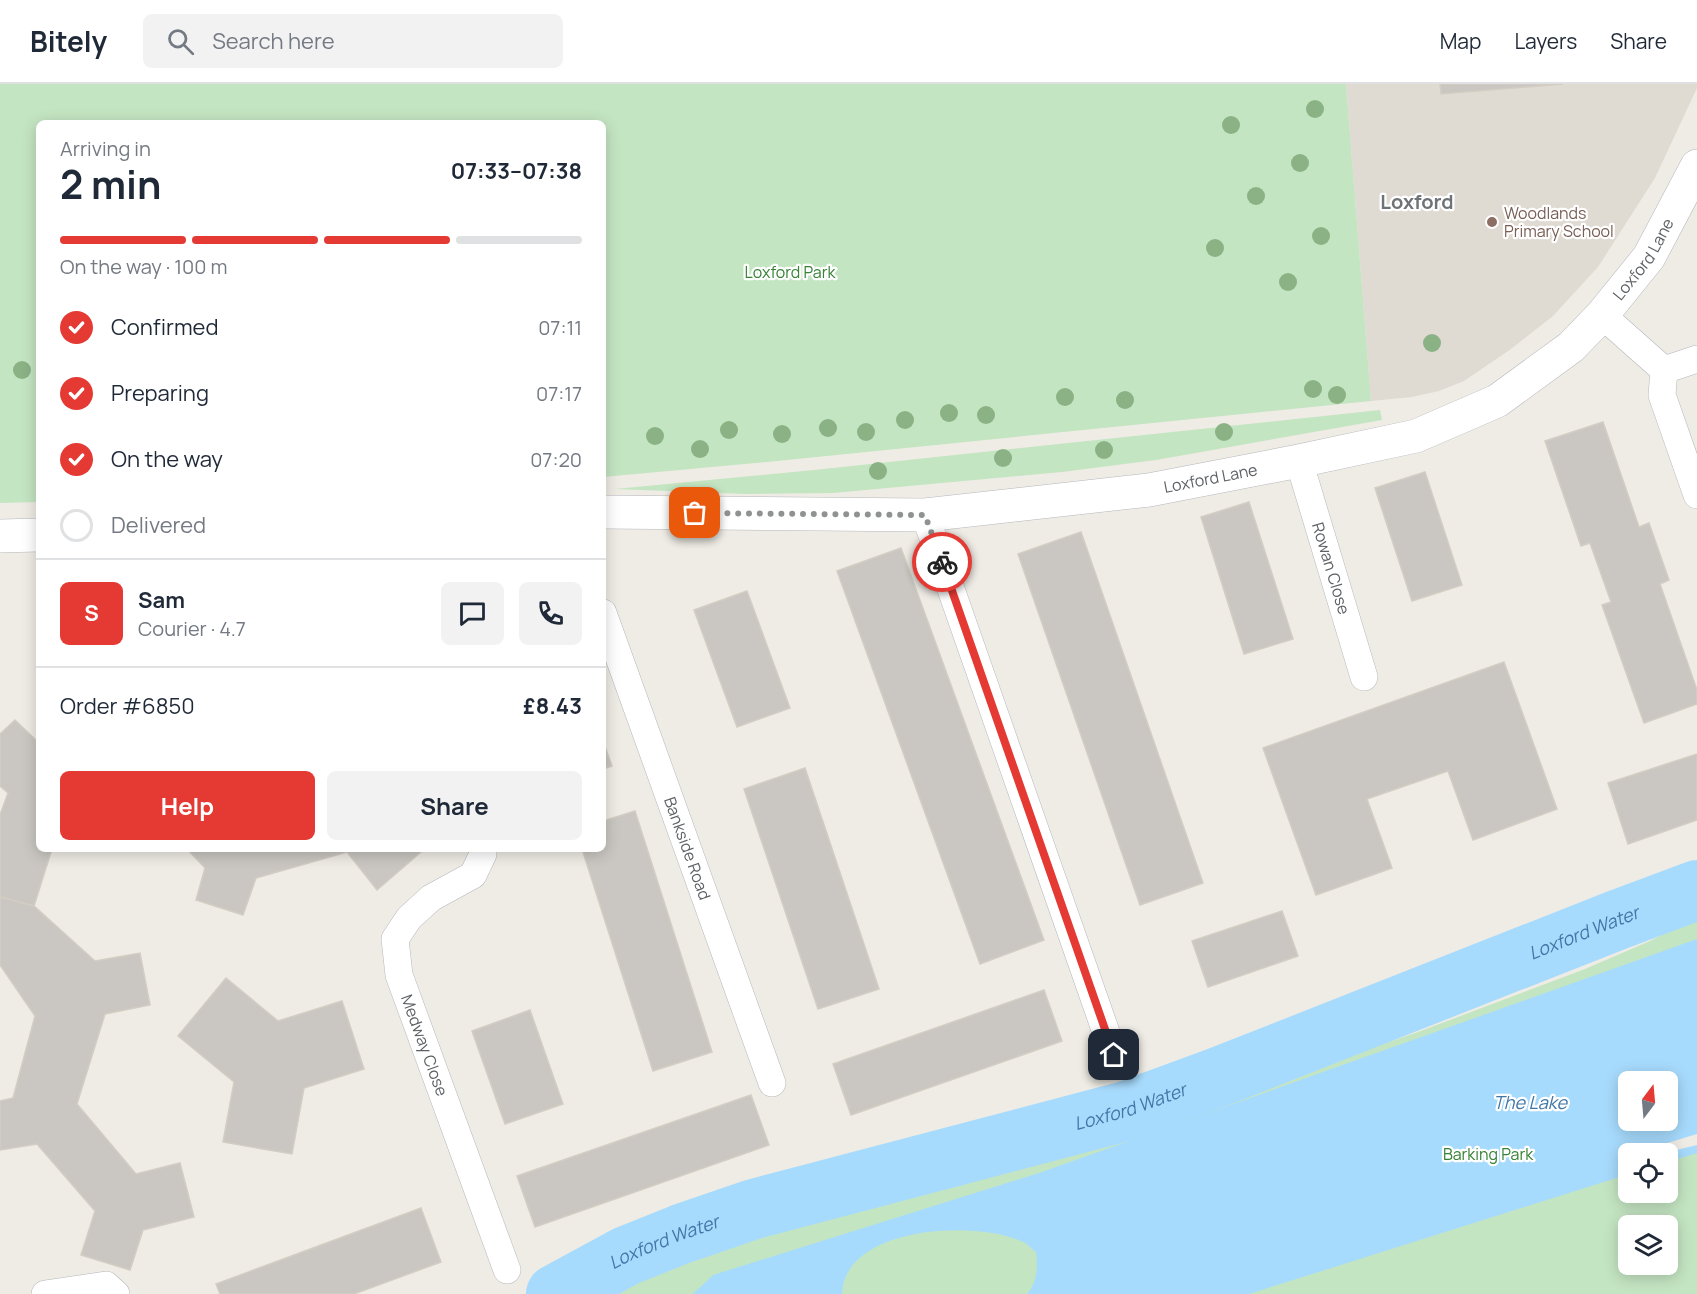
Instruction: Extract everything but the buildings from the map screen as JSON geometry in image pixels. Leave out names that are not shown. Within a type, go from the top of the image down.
[{"type":"street","name":"Loxford Lane","points":[[606,512],[925,515],[1149,489],[1416,436],[1497,401],[1570,347],[1602,315],[1649,257],[1697,166]]},
{"type":"street","points":[[1602,315],[1664,370]]},
{"type":"street","points":[[1664,370],[1697,359]]},
{"type":"street","points":[[1664,370],[1662,395],[1697,495]]},
{"type":"street","name":"Rowan Close","points":[[1299,461],[1364,677]]},
{"type":"street","points":[[925,515],[1114,1055]]},
{"type":"street","points":[[0,536],[36,535]]},
{"type":"street","name":"Bankside Road","points":[[606,621],[772,1083]]},
{"type":"street","name":"Medway Close","points":[[483,852],[473,875],[431,898],[409,918],[396,939],[399,975],[507,1270]]},
{"type":"street","points":[[45,1294],[106,1285],[116,1294]]},
{"type":"shaded area","name":"Woodlands Primary School","points":[[1346,84],[1697,84],[1697,88],[1655,178],[1598,267],[1553,316],[1511,349],[1464,381],[1439,391],[1412,397],[1371,401]]},
{"type":"green space","name":"Loxford Park","points":[[0,84],[1346,84],[1371,401],[606,477],[606,120],[36,120],[36,502],[0,503]]},
{"type":"green space","points":[[1380,410],[1382,420],[1156,460],[1062,472],[833,493],[746,494],[615,489],[814,470]]},
{"type":"green space","name":"The Lake","points":[[1697,916],[1697,1294],[610,1294],[645,1278],[663,1259],[709,1242],[821,1210],[1061,1151],[1418,1032],[1585,969],[1650,941]]},
{"type":"water","name":"The Lake","points":[[1697,939],[1697,1153],[1678,1159],[1678,1143],[1618,1143],[1618,1177],[1249,1294],[1027,1294],[1035,1280],[1036,1252],[1025,1243],[1004,1235],[978,1231],[948,1230],[889,1241],[865,1254],[849,1271],[842,1294],[693,1294],[713,1275],[1039,1173]]},
{"type":"pier","points":[[1697,1134],[1697,1145],[1678,1150],[1678,1143],[1668,1143]]},
{"type":"waterway","name":"Loxford Water","points":[[556,1294],[626,1256],[754,1209],[1126,1111],[1697,890]]},
{"type":"way so far","points":[[695,513],[925,515],[942,562]]},
{"type":"place","name":"Woodlands Primary School","points":[[1492,222]]},
{"type":"district","name":"Loxford","points":[[1417,202]]},
{"type":"route","points":[[942,562],[1114,1055]]},
{"type":"park label","name":"Barking Park","points":[[1488,1154]]}]
